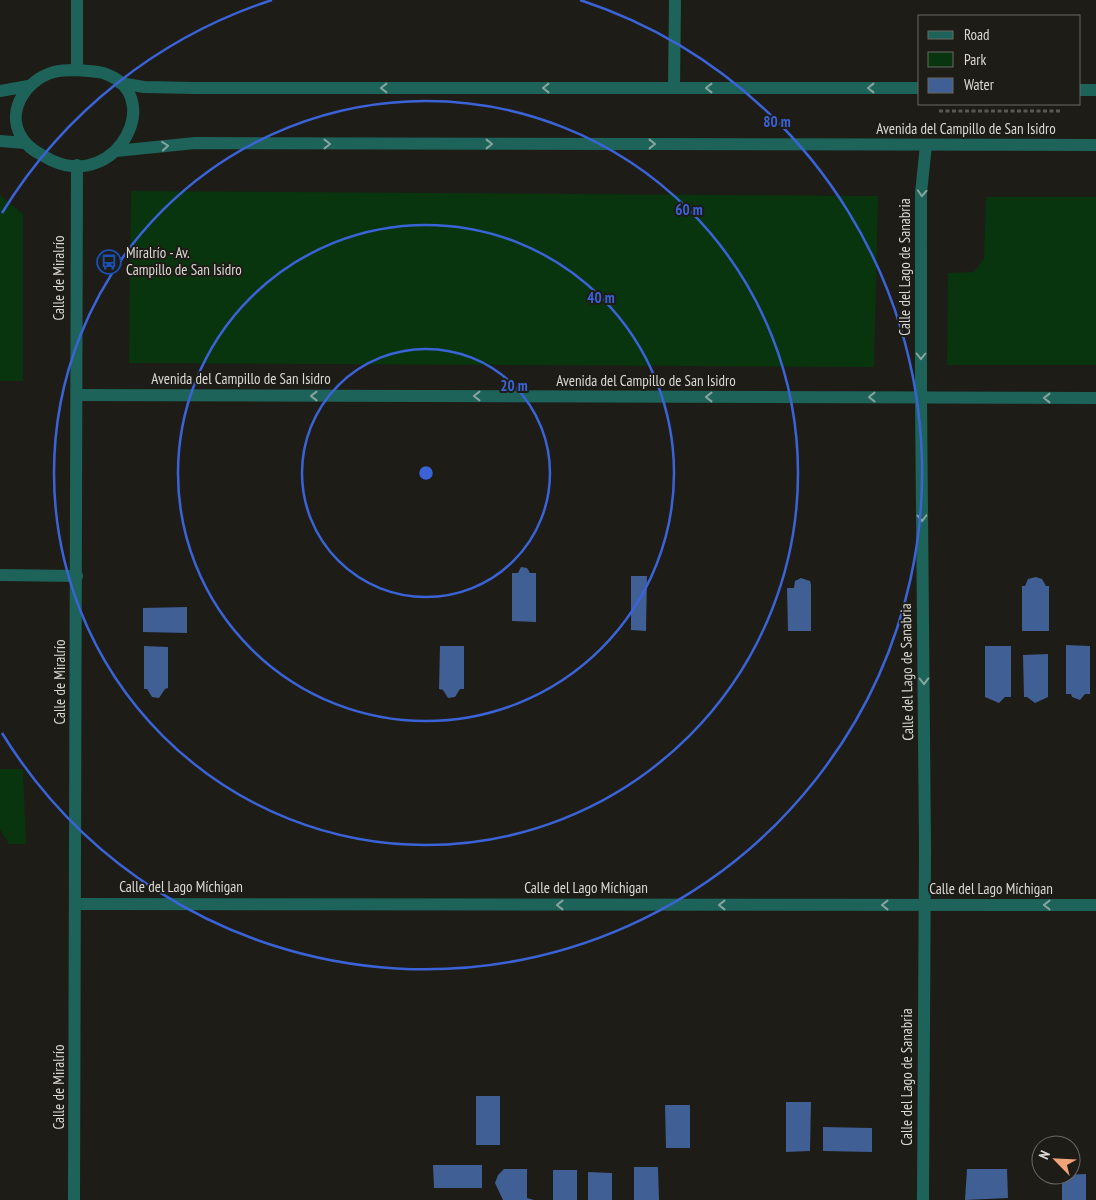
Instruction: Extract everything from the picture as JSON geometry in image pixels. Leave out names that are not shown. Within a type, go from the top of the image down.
[{"type":"street","points":[[77,0],[77,70]]},
{"type":"street","points":[[674,0],[674,88]]},
{"type":"street","points":[[0,91],[28,86],[55,72],[77,70],[104,74],[120,83],[144,87],[918,88]]},
{"type":"street","points":[[28,86],[16,107],[16,127],[25,143],[41,155],[60,164],[77,165],[100,163],[116,151],[127,137],[134,118],[131,99],[120,83]]},
{"type":"street","points":[[1081,90],[1096,90]]},
{"type":"street","points":[[0,141],[25,143]]},
{"type":"street","name":"Avenida del Campillo de San Isidro","points":[[116,151],[196,143],[1096,145]]},
{"type":"street","name":"Calle del Lago de Sanabria","points":[[923,1200],[925,905],[921,193],[926,145]]},
{"type":"street","name":"Calle de Miralrío","points":[[74,1200],[77,165]]},
{"type":"street","name":"Avenida del Campillo de San Isidro","points":[[76,395],[1096,398]]},
{"type":"street","points":[[0,575],[77,576]]},
{"type":"street","name":"Calle del Lago Míchigan","points":[[76,904],[1096,905]]},
{"type":"green space","points":[[131,191],[878,196],[874,367],[129,363]]},
{"type":"green space","points":[[0,195],[23,214],[23,381],[0,381]]},
{"type":"green space","points":[[986,197],[1096,197],[1096,365],[947,365],[948,273],[974,272],[984,258]]},
{"type":"green space","points":[[0,769],[23,769],[26,844],[9,844],[0,829]]},
{"type":"water","points":[[521,567],[527,568],[530,573],[536,573],[536,622],[512,621],[512,573],[518,573]]},
{"type":"water","points":[[631,576],[647,576],[646,631],[631,630]]},
{"type":"water","points":[[1036,577],[1042,579],[1046,586],[1049,586],[1049,631],[1022,631],[1022,586],[1025,586],[1028,579]]},
{"type":"water","points":[[801,578],[810,581],[811,585],[811,631],[788,631],[787,588],[794,588],[795,581]]},
{"type":"water","points":[[187,607],[187,633],[143,632],[143,608]]},
{"type":"water","points":[[1066,645],[1090,646],[1090,694],[1085,694],[1080,700],[1072,697],[1071,694],[1066,694]]},
{"type":"water","points":[[144,646],[168,647],[168,688],[165,689],[159,698],[152,697],[147,689],[144,689]]},
{"type":"water","points":[[440,646],[464,646],[464,689],[460,689],[455,697],[448,698],[443,690],[439,689]]},
{"type":"water","points":[[985,646],[1011,646],[1011,697],[1005,697],[999,703],[985,697]]},
{"type":"water","points":[[1048,654],[1048,697],[1035,703],[1024,697],[1023,655]]},
{"type":"water","points":[[476,1096],[500,1096],[500,1145],[476,1145]]},
{"type":"water","points":[[786,1102],[811,1102],[810,1151],[786,1152]]},
{"type":"water","points":[[665,1105],[690,1105],[690,1148],[666,1148]]},
{"type":"water","points":[[823,1127],[872,1128],[872,1152],[823,1151]]},
{"type":"water","points":[[433,1165],[482,1165],[482,1188],[434,1188]]},
{"type":"water","points":[[634,1167],[658,1167],[659,1200],[634,1200]]},
{"type":"water","points":[[504,1169],[527,1169],[527,1198],[534,1200],[503,1200],[495,1183],[498,1175]]},
{"type":"water","points":[[967,1169],[1007,1169],[1008,1198],[965,1200]]},
{"type":"water","points":[[553,1170],[577,1170],[577,1200],[553,1200]]},
{"type":"water","points":[[588,1172],[612,1173],[612,1200],[588,1200]]},
{"type":"water","points":[[1081,1174],[1086,1174],[1086,1200],[1062,1200],[1062,1185],[1081,1185]]},
{"type":"place","name":"Miralrío - Av. Campillo de San Isidro","points":[[109,262]]}]
